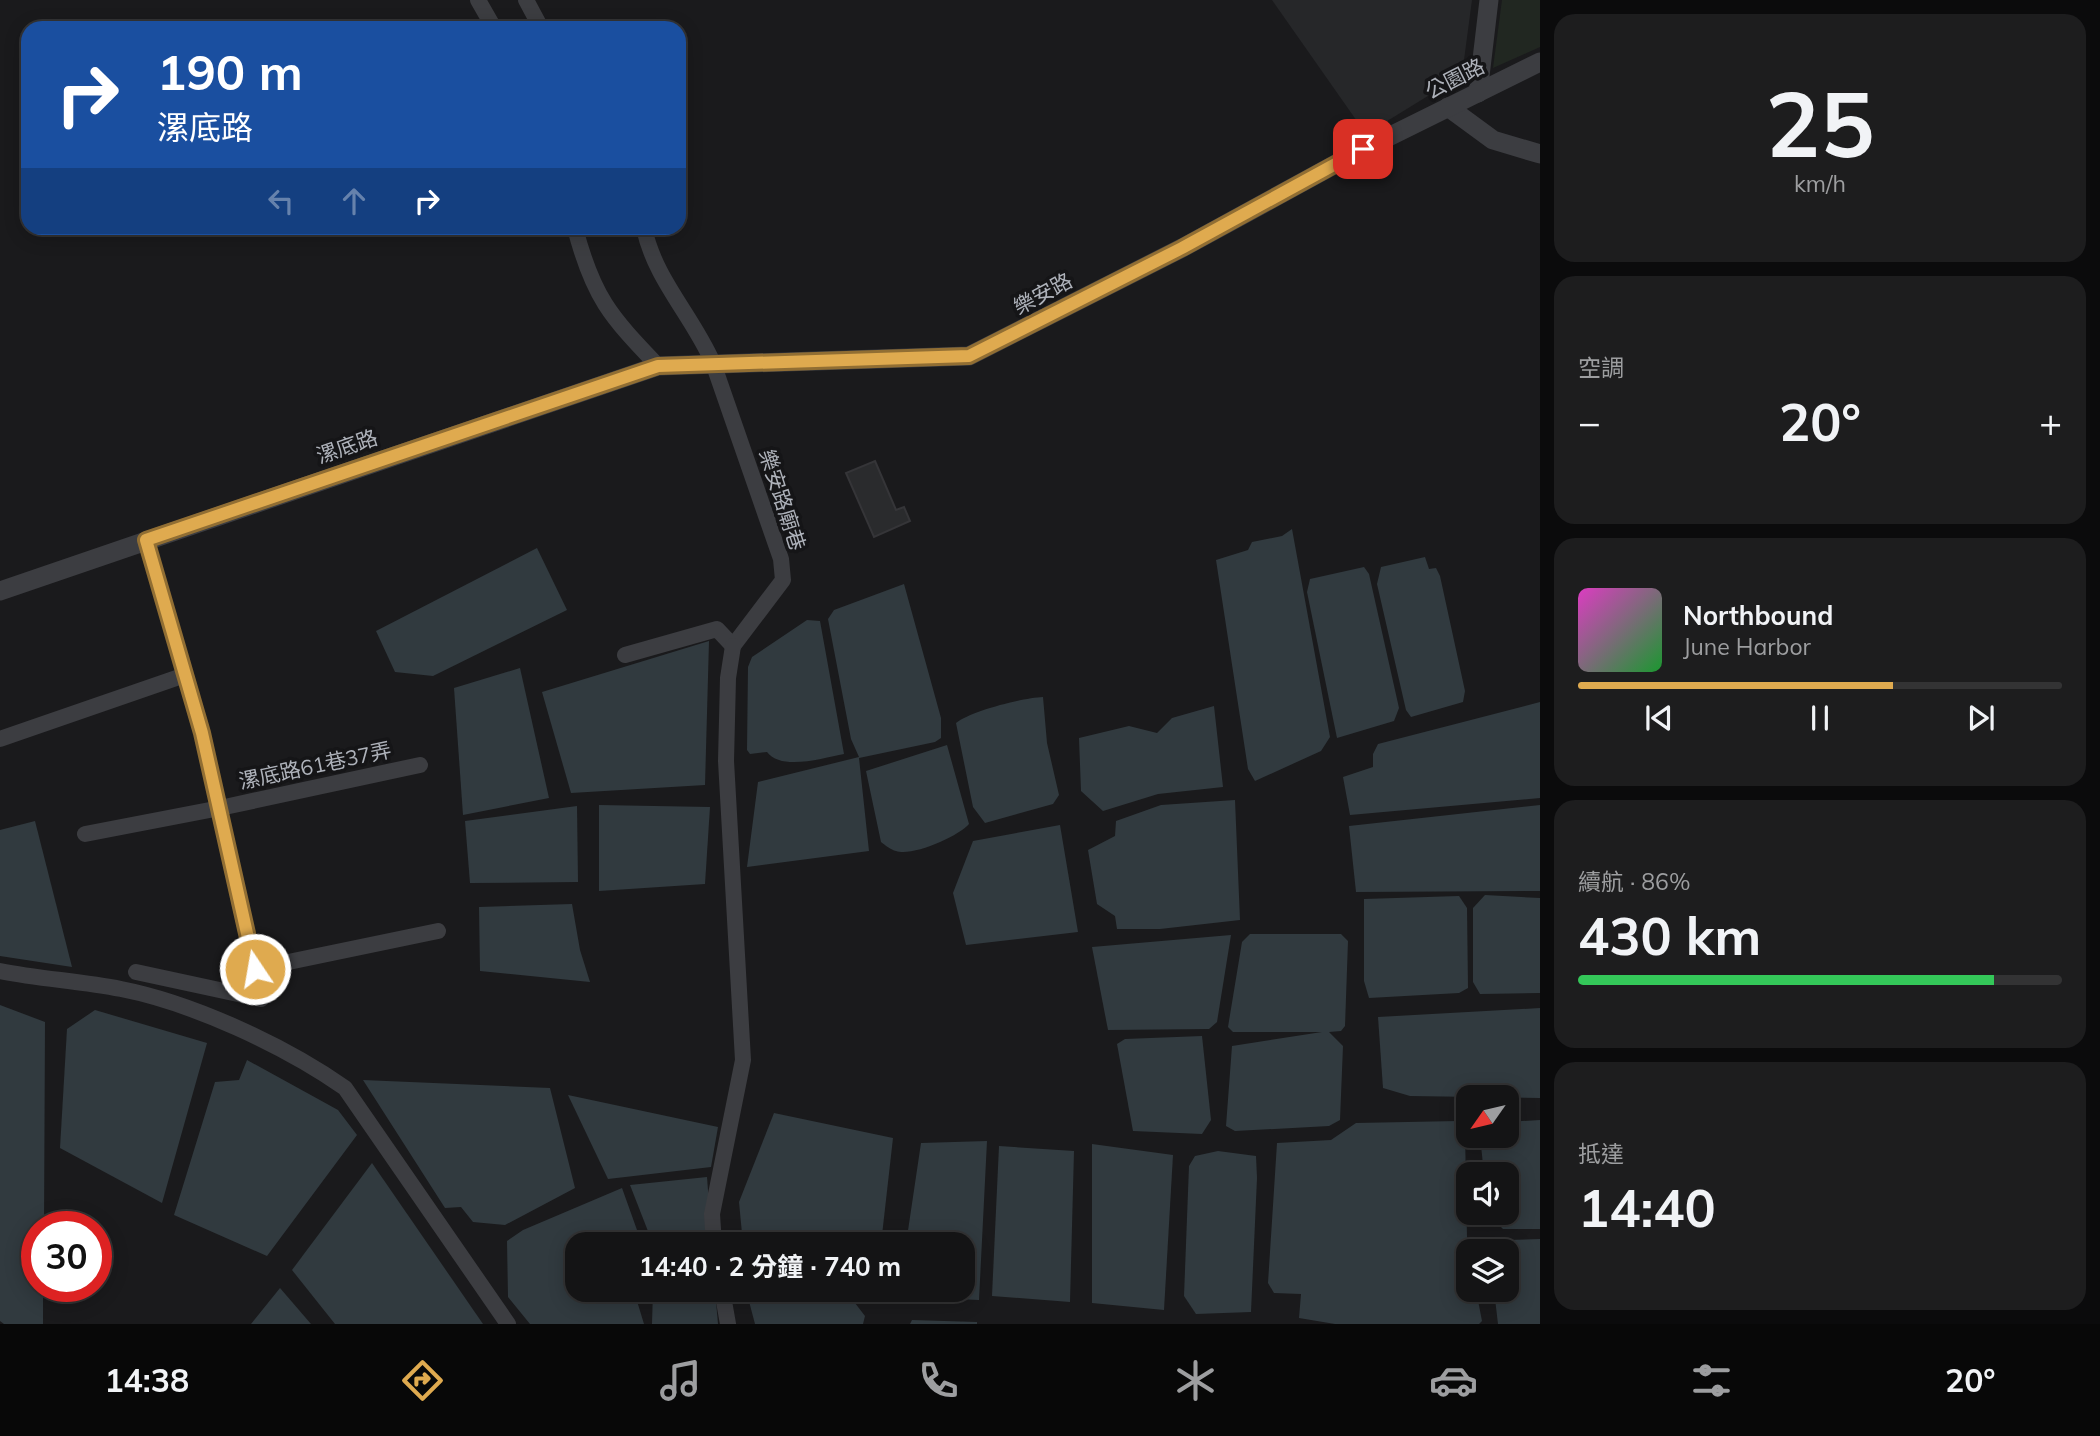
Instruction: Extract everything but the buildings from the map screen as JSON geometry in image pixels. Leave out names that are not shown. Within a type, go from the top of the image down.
[{"type":"street","points":[[478,0],[490,21]]},
{"type":"street","points":[[526,0],[537,21]]},
{"type":"street","points":[[1478,93],[1489,0]]},
{"type":"street","name":"公園路","points":[[1363,149],[1540,62]]},
{"type":"street","points":[[1448,107],[1493,140],[1540,154]]},
{"type":"street","name":"樂安路","points":[[713,363],[969,356],[1182,248],[1363,149]]},
{"type":"street","points":[[577,235],[594,288],[611,317],[658,366]]},
{"type":"street","points":[[646,235],[653,261],[670,292],[701,335],[713,363]]},
{"type":"street","name":"漯底路","points":[[0,591],[658,366],[713,363]]},
{"type":"street","name":"樂安路廟巷","points":[[713,363],[781,559],[783,580],[733,646]]},
{"type":"street","points":[[136,972],[261,999],[220,808],[186,675],[146,540]]},
{"type":"street","points":[[625,655],[717,629],[733,646],[728,678],[726,761],[743,1060],[712,1214],[713,1232]]},
{"type":"street","points":[[0,739],[186,675]]},
{"type":"street","name":"漯底路61巷37弄","points":[[85,834],[420,765]]},
{"type":"street","points":[[255,969],[438,931]]},
{"type":"street","points":[[0,971],[121,989],[196,1010],[318,1069],[345,1088],[363,1112],[508,1324]]},
{"type":"street","points":[[724,1302],[728,1324]]},
{"type":"shaded area","points":[[1272,0],[1472,0],[1462,75],[1366,134]]},
{"type":"shaded area","points":[[1502,0],[1540,0],[1540,47],[1493,68]]},
{"type":"shaded area","points":[[1292,529],[1330,737],[1321,751],[1255,781],[1248,769],[1216,560],[1248,550],[1252,542],[1282,536]]},
{"type":"shaded area","points":[[537,548],[567,610],[433,676],[395,672],[376,631]]},
{"type":"shaded area","points":[[1425,557],[1429,569],[1436,568],[1440,576],[1465,691],[1463,702],[1411,717],[1406,710],[1377,584],[1381,567]]},
{"type":"shaded area","points":[[1364,567],[1369,574],[1399,708],[1394,721],[1337,738],[1307,592],[1310,579]]},
{"type":"shaded area","points":[[904,584],[941,718],[941,738],[935,742],[859,758],[869,851],[747,867],[758,782],[859,757],[851,739],[828,619],[834,610]]},
{"type":"shaded area","points":[[807,620],[820,621],[844,754],[792,762],[773,758],[767,752],[750,754],[747,750],[748,667],[752,657]]},
{"type":"shaded area","points":[[709,641],[705,785],[571,793],[542,692]]},
{"type":"shaded area","points":[[520,668],[549,798],[463,815],[454,688]]},
{"type":"shaded area","points":[[1043,697],[1047,743],[1059,795],[1053,804],[985,823],[973,807],[956,723],[997,706]]},
{"type":"shaded area","points":[[1540,702],[1540,798],[1350,815],[1343,777],[1373,767],[1373,754],[1378,744]]},
{"type":"shaded area","points":[[1214,706],[1223,787],[1158,794],[1103,811],[1081,791],[1079,738],[1129,726],[1157,733],[1172,718]]},
{"type":"shaded area","points":[[947,745],[969,824],[935,844],[913,851],[892,850],[881,842],[866,771]]},
{"type":"shaded area","points":[[1235,800],[1240,920],[1160,929],[1117,929],[1115,916],[1097,904],[1088,850],[1115,836],[1116,821],[1161,805]]},
{"type":"shaded area","points":[[599,805],[710,807],[705,884],[599,891]]},
{"type":"shaded area","points":[[1540,805],[1540,891],[1356,892],[1349,826]]},
{"type":"shaded area","points":[[577,806],[578,882],[470,883],[465,821]]},
{"type":"shaded area","points":[[35,821],[72,967],[0,956],[0,830]]},
{"type":"shaded area","points":[[1060,825],[1078,932],[966,945],[953,893],[973,841]]},
{"type":"shaded area","points":[[1485,895],[1540,898],[1540,993],[1480,994],[1473,982],[1473,908]]},
{"type":"shaded area","points":[[1459,896],[1467,908],[1468,988],[1459,993],[1369,998],[1364,981],[1364,899]]},
{"type":"shaded area","points":[[572,904],[580,950],[590,982],[480,971],[479,907]]},
{"type":"shaded area","points":[[1250,934],[1341,934],[1348,941],[1345,1026],[1341,1031],[1329,1032],[1343,1046],[1340,1120],[1329,1126],[1235,1131],[1226,1126],[1232,1046],[1322,1032],[1233,1032],[1228,1027],[1242,942]]},
{"type":"shaded area","points":[[1231,935],[1217,1022],[1209,1029],[1108,1030],[1092,947]]},
{"type":"shaded area","points":[[0,1005],[45,1022],[44,1211],[21,1211],[21,1302],[43,1302],[43,1324],[4,1324],[0,1321]]},
{"type":"shaded area","points":[[1540,1008],[1540,1098],[1519,1098],[1519,1085],[1456,1085],[1456,1097],[1410,1096],[1383,1088],[1378,1017]]},
{"type":"shaded area","points":[[95,1010],[207,1043],[162,1203],[60,1148],[67,1029]]},
{"type":"shaded area","points":[[1202,1036],[1211,1120],[1202,1134],[1133,1131],[1117,1044],[1125,1039]]},
{"type":"shaded area","points":[[247,1060],[338,1110],[357,1135],[267,1256],[174,1215],[215,1082],[239,1080]]},
{"type":"shaded area","points":[[363,1080],[550,1088],[575,1188],[505,1225],[473,1222],[461,1207],[445,1208]]},
{"type":"shaded area","points":[[568,1095],[718,1127],[711,1167],[608,1179]]},
{"type":"shaded area","points":[[774,1113],[893,1138],[882,1232],[742,1232],[739,1202]]},
{"type":"shaded area","points":[[1540,1120],[1540,1229],[1503,1229],[1499,1225],[1519,1225],[1519,1162],[1483,1162],[1481,1148],[1519,1148],[1519,1121]]},
{"type":"shaded area","points":[[1456,1121],[1456,1148],[1465,1148],[1466,1162],[1456,1162],[1456,1225],[1467,1225],[1467,1239],[1456,1239],[1456,1302],[1478,1302],[1482,1321],[1479,1324],[1335,1324],[1299,1318],[1301,1294],[1274,1293],[1268,1283],[1277,1143],[1331,1140],[1356,1123]]},
{"type":"shaded area","points":[[987,1141],[979,1300],[975,1300],[975,1232],[908,1232],[921,1143]]},
{"type":"shaded area","points":[[1092,1144],[1173,1155],[1164,1310],[1092,1303]]},
{"type":"shaded area","points":[[999,1146],[1074,1151],[1070,1302],[992,1296]]},
{"type":"shaded area","points":[[1218,1151],[1256,1156],[1251,1312],[1196,1314],[1184,1296],[1189,1166],[1195,1156]]},
{"type":"shaded area","points":[[372,1163],[483,1324],[335,1324],[292,1270]]},
{"type":"shaded area","points":[[707,1177],[711,1232],[648,1232],[630,1185]]},
{"type":"shaded area","points":[[622,1188],[638,1232],[565,1232],[565,1302],[637,1302],[644,1324],[530,1324],[508,1297],[507,1241],[523,1230]]},
{"type":"shaded area","points":[[1540,1239],[1540,1324],[1498,1324],[1495,1302],[1519,1302],[1519,1240]]},
{"type":"shaded area","points":[[280,1288],[311,1324],[251,1324]]},
{"type":"shaded area","points":[[653,1302],[716,1302],[718,1324],[652,1324]]},
{"type":"shaded area","points":[[749,1302],[854,1302],[865,1316],[863,1324],[755,1324]]},
{"type":"shaded area","points":[[912,1320],[977,1322],[977,1324],[910,1324]]},
{"type":"route","points":[[255,969],[202,733],[146,540],[658,366],[969,356],[1182,248],[1363,149]]}]
